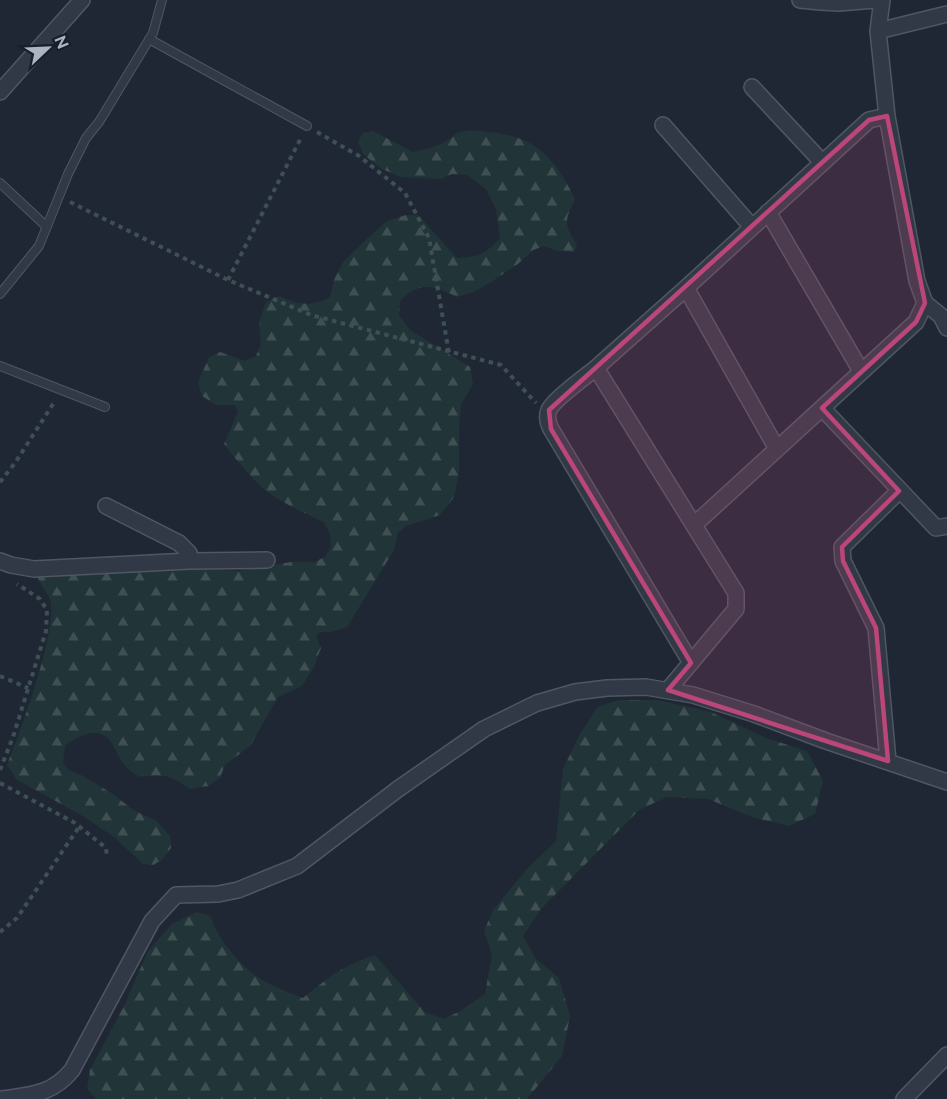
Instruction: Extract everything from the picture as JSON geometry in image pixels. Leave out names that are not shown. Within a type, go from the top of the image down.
[{"type":"street","points":[[0,92],[82,0]]},
{"type":"street","points":[[800,0],[839,3],[874,0]]},
{"type":"street","points":[[882,0],[878,31],[886,116],[917,280],[925,303],[941,316],[947,328]]},
{"type":"street","points":[[878,31],[947,14]]},
{"type":"street","points":[[752,87],[822,162]]},
{"type":"street","points":[[691,663],[550,429],[548,416],[552,406],[686,288],[869,120],[886,116]]},
{"type":"street","points":[[663,125],[752,227]]},
{"type":"street","points":[[768,212],[861,371]]},
{"type":"street","points":[[686,288],[777,449]]},
{"type":"street","points":[[694,525],[916,322],[925,303]]},
{"type":"street","points":[[596,368],[736,593],[736,609],[668,690]]},
{"type":"street","points":[[822,408],[936,528],[947,526]]},
{"type":"street","points":[[888,760],[876,628],[843,561],[842,547],[899,491]]},
{"type":"street","points":[[106,506],[179,543],[189,553],[189,561]]},
{"type":"street","points":[[0,561],[34,569],[189,561],[267,560]]},
{"type":"street","points":[[2,1099],[35,1095],[63,1082],[72,1070],[152,921],[176,895],[218,894],[238,890],[297,866],[464,742],[484,729],[537,703],[575,692],[608,688],[646,687],[668,690],[754,714],[947,782]]},
{"type":"street","points":[[904,1099],[947,1055]]},
{"type":"lane","points":[[0,294],[39,246],[68,174],[86,138],[99,122],[153,33],[162,0]]},
{"type":"lane","points":[[149,39],[307,126]]},
{"type":"lane","points":[[0,183],[47,227]]},
{"type":"lane","points":[[0,366],[105,407]]},
{"type":"path","points":[[228,280],[307,126],[359,156],[405,193],[429,238],[449,353]]},
{"type":"path","points":[[58,197],[228,280],[311,315],[501,365],[532,398],[539,410],[548,416]]},
{"type":"path","points":[[0,482],[15,463],[62,390]]},
{"type":"path","points":[[0,771],[46,631],[47,610],[40,599],[13,582]]},
{"type":"path","points":[[0,676],[28,688]]},
{"type":"path","points":[[0,783],[75,823],[106,848],[107,857]]},
{"type":"path","points":[[0,932],[17,918],[79,827]]},
{"type":"highlighted area","points":[[887,116],[925,303],[916,322],[822,408],[899,491],[842,547],[843,561],[876,628],[888,761],[668,690],[691,663],[551,429],[549,410],[869,120]]},
{"type":"green space","points":[[373,131],[413,152],[436,146],[458,133],[467,131],[505,134],[531,144],[542,152],[560,172],[575,199],[567,223],[577,245],[574,252],[557,251],[544,246],[533,250],[518,264],[473,292],[457,297],[427,287],[414,290],[400,301],[399,315],[410,330],[470,367],[473,384],[461,405],[459,472],[454,497],[440,515],[406,526],[398,533],[394,550],[347,627],[331,632],[320,632],[316,636],[321,648],[314,667],[302,686],[278,697],[250,746],[225,765],[220,778],[208,786],[190,789],[167,777],[140,777],[125,766],[111,742],[100,734],[88,733],[65,745],[63,762],[67,769],[113,794],[133,810],[157,821],[170,836],[171,848],[162,860],[153,865],[143,864],[114,837],[83,816],[17,780],[7,765],[36,682],[49,633],[50,600],[37,576],[156,567],[238,571],[291,562],[314,562],[325,557],[331,547],[330,534],[324,522],[279,499],[265,490],[250,475],[224,444],[238,412],[235,405],[216,405],[202,396],[198,383],[209,357],[220,352],[245,361],[256,356],[261,344],[259,323],[266,302],[280,296],[299,303],[318,302],[330,297],[334,280],[343,262],[387,221],[406,215],[418,215],[457,258],[481,254],[500,238],[496,209],[486,189],[467,175],[452,174],[440,179],[401,177],[382,169],[364,155],[358,142],[363,133]]},
{"type":"green space","points":[[619,700],[657,700],[711,712],[766,738],[807,751],[823,781],[815,814],[789,826],[752,817],[708,799],[667,797],[639,810],[541,909],[523,936],[536,959],[559,978],[570,1016],[562,1056],[527,1099],[97,1099],[87,1089],[90,1070],[124,1006],[148,951],[172,924],[196,912],[211,916],[223,941],[249,971],[272,985],[303,998],[328,978],[375,955],[425,1012],[444,1019],[485,994],[492,955],[484,931],[493,910],[527,869],[556,841],[563,769],[579,736],[597,707]]}]
